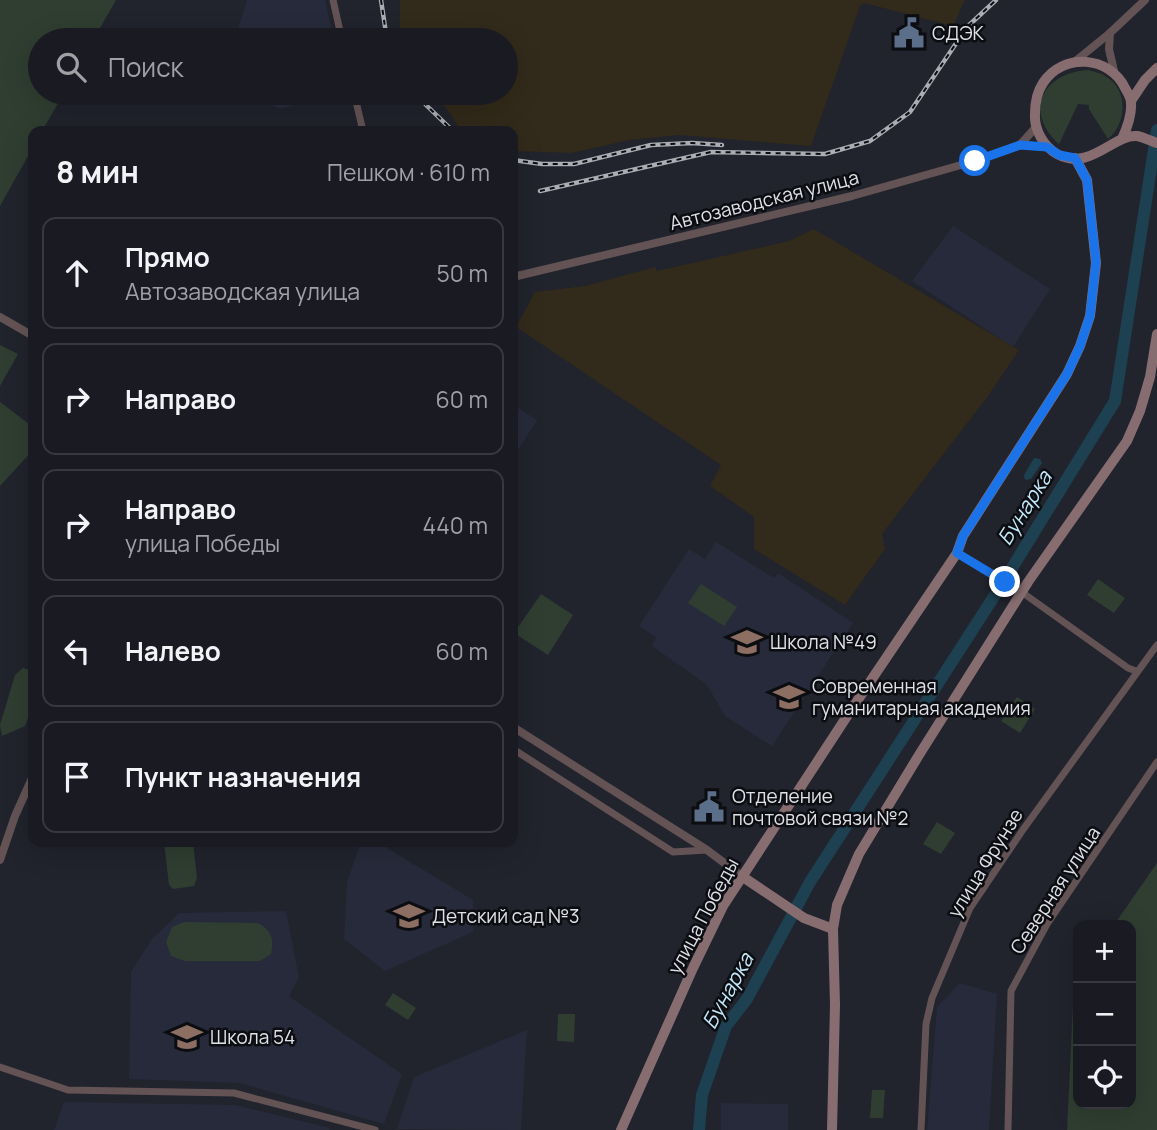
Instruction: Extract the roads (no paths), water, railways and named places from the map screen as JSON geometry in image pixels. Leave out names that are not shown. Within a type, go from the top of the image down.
[{"type":"main road","points":[[1145,80],[1117,74],[1096,62],[1073,63],[1048,76],[1041,85],[1037,97],[1036,127],[1047,147],[1059,155],[1075,158],[1097,154],[1122,139],[1147,140]]},
{"type":"main road","points":[[1122,139],[1129,122],[1131,101],[1157,68]]},
{"type":"main road","points":[[1117,74],[1131,101]]},
{"type":"main road","points":[[1129,122],[1147,140]]},
{"type":"main road","points":[[1075,158],[1086,174],[1097,154]]},
{"type":"main road","name":"улица Победы","points":[[621,1130],[723,905],[957,553],[963,536],[1067,374],[1090,316],[1096,262],[1086,174]]},
{"type":"main road","points":[[832,1130],[834,929],[837,905],[859,854],[1028,582],[1127,441],[1150,377],[1157,334]]},
{"type":"main road","points":[[743,877],[804,918],[834,929]]},
{"type":"street","points":[[333,0],[339,28]]},
{"type":"street","points":[[1073,63],[1145,0]]},
{"type":"street","points":[[1110,33],[1110,49],[1117,74]]},
{"type":"street","points":[[357,105],[362,126]]},
{"type":"street","points":[[1020,145],[1036,127]]},
{"type":"street","points":[[1020,145],[1047,147]]},
{"type":"street","name":"Автозаводская улица","points":[[518,276],[852,196],[975,161],[1020,145]]},
{"type":"street","points":[[0,317],[28,333]]},
{"type":"street","points":[[957,553],[1023,593],[1136,671]]},
{"type":"street","name":"улица Фрунзе","points":[[921,1130],[926,1024],[932,998],[971,908],[1136,671],[1157,645]]},
{"type":"street","points":[[518,730],[707,850],[743,877]]},
{"type":"street","points":[[518,751],[673,852],[707,850]]},
{"type":"street","name":"Северная улица","points":[[1007,1130],[1011,991],[1047,925],[1157,762]]},
{"type":"street","points":[[0,860],[28,787]]},
{"type":"street","points":[[0,1067],[68,1090],[234,1093],[375,1130]]},
{"type":"waterway","name":"Бунарка","points":[[699,1130],[702,1095],[726,1026],[747,999],[810,882],[1004,581],[1115,401],[1157,130]]},
{"type":"railway","points":[[381,0],[385,28]]},
{"type":"railway","points":[[540,191],[711,152],[825,154],[870,141],[910,112],[967,27],[996,0]]},
{"type":"railway","points":[[426,105],[448,126]]},
{"type":"railway","points":[[518,161],[574,164],[651,145],[722,145]]},
{"type":"place","name":"СДЭК","points":[[909,33]]},
{"type":"place","name":"Школа №49","points":[[747,642]]},
{"type":"place","name":"Современная гуманитарная академия","points":[[789,697]]},
{"type":"place","name":"Отделение почтовой связи №2","points":[[709,807]]},
{"type":"place","name":"Детский сад №3","points":[[409,916]]},
{"type":"place","name":"Школа 54","points":[[187,1037]]}]
